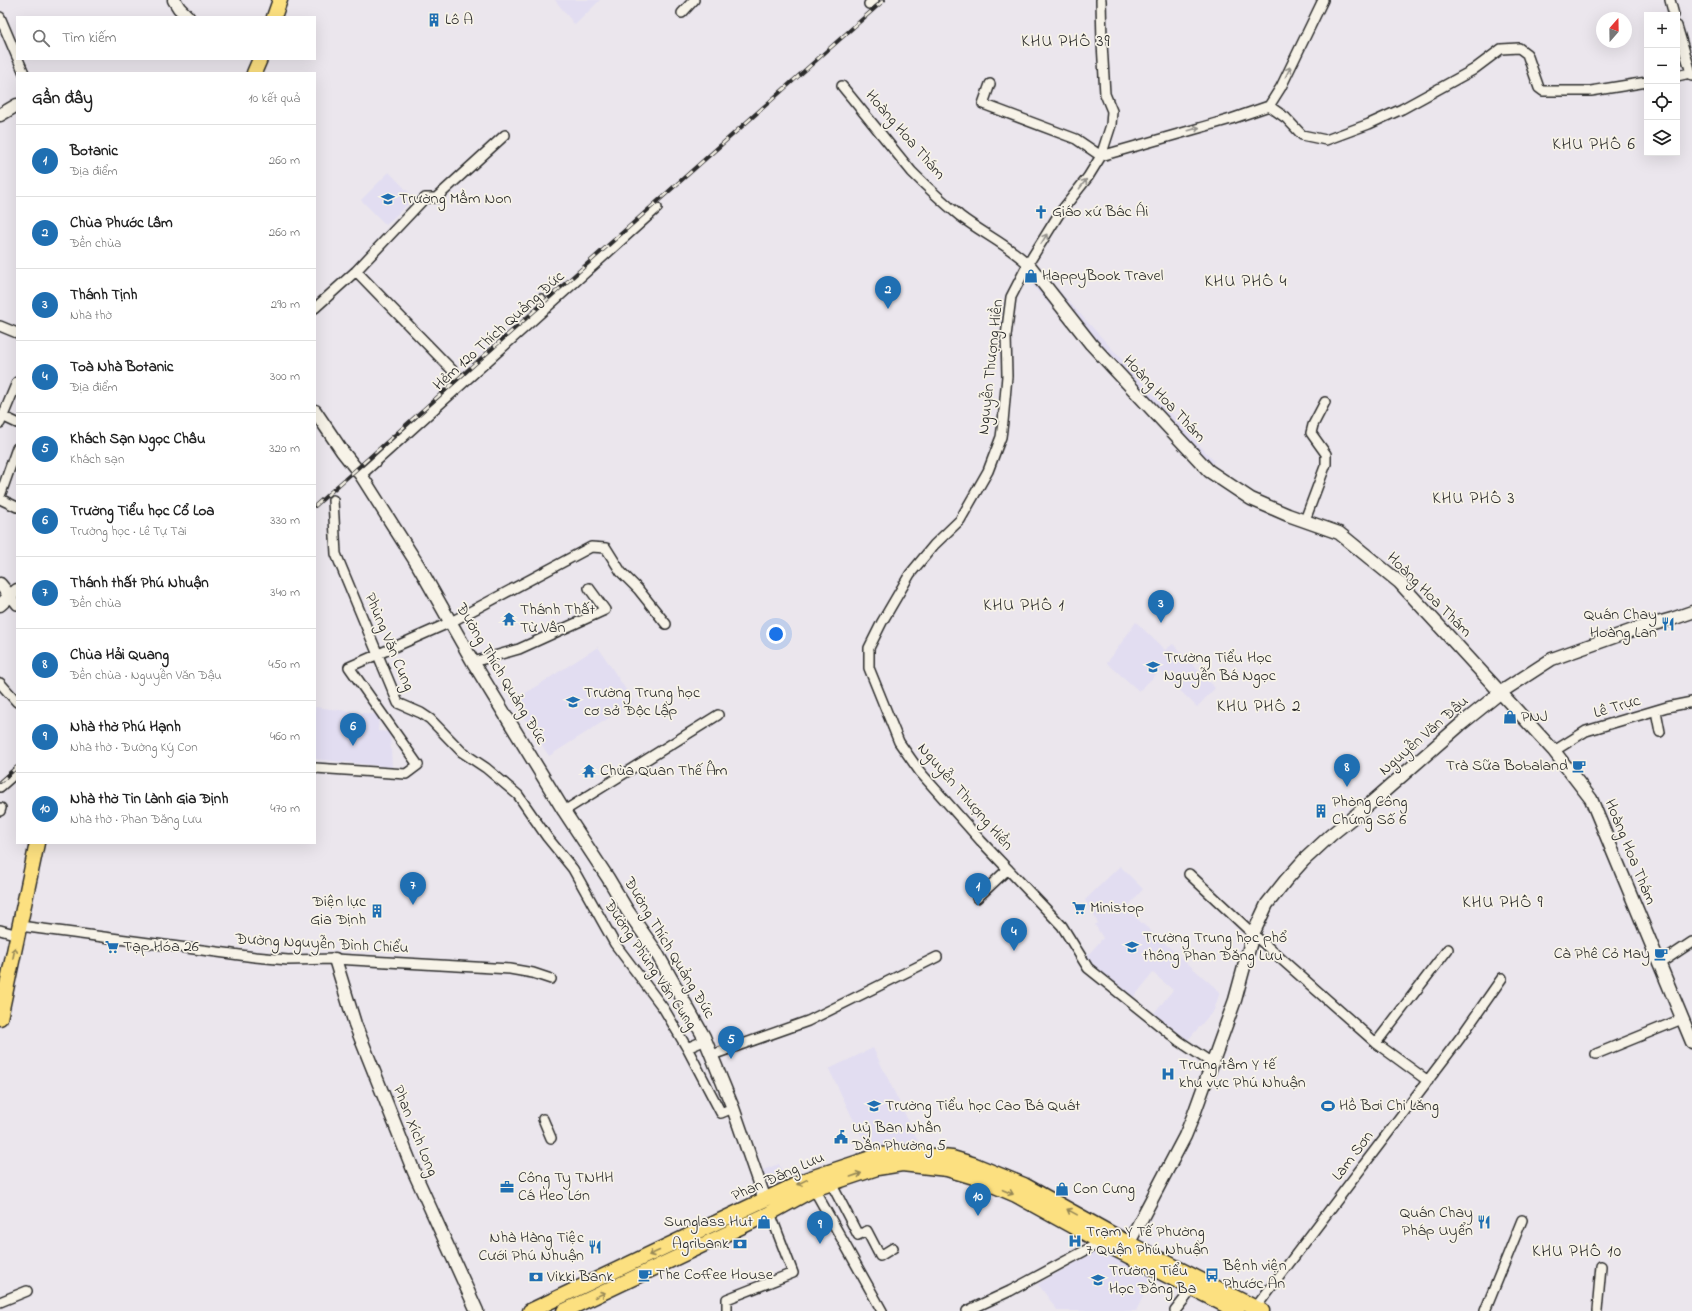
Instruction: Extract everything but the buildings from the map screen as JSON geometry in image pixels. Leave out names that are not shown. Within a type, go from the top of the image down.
[{"type":"main road","points":[[274,16],[280,0]]},
{"type":"main road","points":[[0,1018],[2,996],[19,931],[37,844]]},
{"type":"main road","name":"Phan Đăng Lưu","points":[[564,1311],[767,1207],[808,1179],[880,1154],[926,1154],[952,1158],[975,1165],[1024,1185],[1104,1236]]},
{"type":"main road","name":"Phan Đăng Lưu","points":[[530,1311],[767,1207],[814,1189],[877,1168],[902,1164],[947,1169],[974,1177],[1016,1195],[1104,1236],[1193,1288],[1237,1311]]},
{"type":"main road","name":"Phan Đăng Lưu","points":[[1126,1248],[1257,1310]]},
{"type":"street","points":[[174,0],[187,16]]},
{"type":"street","points":[[682,14],[694,0]]},
{"type":"street","name":"Nguyễn Thượng Hiền","points":[[1101,0],[1105,94],[1112,111],[1111,125],[1101,156],[1088,177],[1059,214],[1028,264],[1011,297],[1006,336],[1007,376],[1003,422],[1001,437],[988,471],[960,520],[934,545],[910,574],[869,648],[869,668],[899,742],[920,772],[1062,926],[1088,968],[1179,1041],[1212,1063]]},
{"type":"street","points":[[990,84],[983,104],[1076,140],[1101,156],[1231,119],[1269,106],[1281,87],[1323,0]]},
{"type":"street","points":[[1670,0],[1673,12]]},
{"type":"street","points":[[0,17],[16,56]]},
{"type":"street","points":[[1680,36],[1691,75],[1680,76]]},
{"type":"street","points":[[1269,106],[1286,118],[1302,135],[1326,140],[1369,124],[1402,109],[1473,70],[1501,49],[1519,48],[1526,54],[1539,88],[1543,91],[1591,91],[1644,82]]},
{"type":"street","points":[[18,60],[24,72]]},
{"type":"street","name":"Hoàng Hoa Thám","points":[[842,86],[912,172],[924,184],[961,216],[1018,255],[1028,264],[1091,344],[1209,471],[1251,499],[1288,515],[1339,533],[1399,582],[1554,751],[1591,799],[1692,1042]]},
{"type":"street","points":[[0,115],[16,106]]},
{"type":"street","points":[[316,307],[356,271],[425,198],[436,198],[505,135]]},
{"type":"street","name":"Hẻm 120 Thích Quảng Đức","points":[[361,475],[657,208]]},
{"type":"street","points":[[356,271],[457,375]]},
{"type":"street","points":[[541,299],[547,308]]},
{"type":"street","points":[[0,326],[16,333]]},
{"type":"street","points":[[16,384],[1,418],[16,423]]},
{"type":"street","points":[[1305,520],[1326,464],[1326,454],[1311,433],[1325,402]]},
{"type":"street","points":[[316,412],[342,451],[361,475]]},
{"type":"street","points":[[0,496],[16,454]]},
{"type":"street","points":[[0,469],[9,472]]},
{"type":"street","name":"Đường Thích Quảng Đức","points":[[361,475],[418,565],[473,662],[564,811],[627,910],[655,950],[706,1040],[733,1108],[767,1207]]},
{"type":"street","points":[[0,500],[16,507]]},
{"type":"street","name":"Phùng Văn Cung","points":[[333,500],[336,554],[398,703],[420,712],[430,719],[462,752],[486,768],[518,795],[527,808]]},
{"type":"street","points":[[316,768],[406,774],[418,765],[349,667],[451,622],[591,548],[606,548],[621,572],[638,589],[666,624]]},
{"type":"street","points":[[0,584],[15,597],[0,605]]},
{"type":"street","points":[[473,662],[519,649],[605,610],[589,588]]},
{"type":"street","name":"Nguyễn Văn Đậu","points":[[1126,1248],[1185,1136],[1194,1114],[1235,1000],[1253,934],[1267,904],[1304,860],[1460,725],[1501,692],[1552,659],[1636,629],[1692,612]]},
{"type":"street","points":[[0,683],[16,701]]},
{"type":"street","name":"Lê Trực","points":[[1554,751],[1586,732],[1692,702]]},
{"type":"street","points":[[1656,711],[1660,732]]},
{"type":"street","points":[[564,811],[718,715]]},
{"type":"street","points":[[0,787],[16,773]]},
{"type":"street","name":"Đường Phùng Văn Cung","points":[[527,808],[547,837],[573,869],[615,944],[664,1009],[722,1113],[733,1108]]},
{"type":"street","points":[[977,898],[1008,869]]},
{"type":"street","points":[[1189,874],[1253,934],[1376,1043],[1428,1081]]},
{"type":"street","name":"Đường Nguyễn Đình Chiểu","points":[[0,930],[288,960],[335,959],[510,969],[533,973],[551,979]]},
{"type":"street","points":[[1659,964],[1692,942]]},
{"type":"street","points":[[1376,1043],[1448,949]]},
{"type":"street","points":[[712,1056],[808,1021],[937,957]]},
{"type":"street","name":"Phan Xích Long","points":[[335,959],[355,1024],[414,1172],[477,1311]]},
{"type":"street","name":"Lam Sơn","points":[[1257,1310],[1428,1081],[1502,978]]},
{"type":"street","points":[[1596,1054],[1682,1019]]},
{"type":"street","points":[[687,1048],[706,1040]]},
{"type":"street","points":[[703,1077],[719,1071]]},
{"type":"street","points":[[544,1119],[551,1138]]},
{"type":"street","points":[[831,1184],[858,1235],[867,1231],[880,1256],[893,1248]]},
{"type":"street","points":[[814,1189],[882,1311]]},
{"type":"street","points":[[727,1311],[728,1299],[793,1273],[767,1207]]},
{"type":"street","points":[[1485,1311],[1522,1220]]},
{"type":"street","points":[[967,1311],[1010,1291],[1104,1236]]},
{"type":"street","points":[[1597,1311],[1601,1266]]},
{"type":"street","points":[[1175,1311],[1193,1288]]},
{"type":"street","points":[[0,1302],[27,1291]]},
{"type":"shaded area","points":[[555,0],[600,0],[575,25]]},
{"type":"shaded area","name":"Trường Mầm Non","points":[[389,172],[414,198],[386,225],[361,200]]},
{"type":"shaded area","points":[[1042,272],[1214,461],[1202,474],[1030,283]]},
{"type":"shaded area","name":"Trường Tiểu Học Nguyễn Bá Ngọc","points":[[1136,622],[1165,650],[1173,644],[1215,688],[1197,707],[1160,671],[1139,691],[1107,663]]},
{"type":"shaded area","name":"Trường Trung học cơ sở Độc Lập","points":[[598,647],[634,702],[549,756],[513,701]]},
{"type":"shaded area","points":[[316,707],[379,715],[378,731],[390,732],[392,767],[316,759]]},
{"type":"shaded area","name":"Trường Trung học phổ thông Phan Đăng Lưu","points":[[1120,866],[1143,889],[1126,909],[1220,992],[1214,1010],[1188,1040],[1154,1013],[1173,990],[1153,973],[1134,997],[1094,966],[1087,956],[1103,938],[1095,925],[1098,923],[1085,900]]},
{"type":"shaded area","name":"Trường Tiểu học Cao Bá Quát","points":[[873,1048],[919,1143],[867,1148],[829,1069]]},
{"type":"shaded area","points":[[779,1164],[786,1181],[767,1188],[760,1171]]},
{"type":"shaded area","name":"Trường Tiểu Học Đông Ba","points":[[1100,1249],[1153,1276],[1136,1311],[1058,1311],[1038,1284]]},
{"type":"railway","points":[[316,505],[884,0]]},
{"type":"railway","points":[[0,782],[16,768]]},
{"type":"place","name":"Lô A","points":[[434,20]]},
{"type":"place","name":"Trường Mầm Non","points":[[388,199]]},
{"type":"place","name":"Giáo xứ Bác Ái","points":[[1041,212]]},
{"type":"place","name":"HappyBook Travel","points":[[1031,276]]},
{"type":"place","name":"Chùa Phước Lâm","points":[[888,309]]},
{"type":"place","name":"Thánh Thất Từ Vân","points":[[509,619]]},
{"type":"place","name":"Thánh Tịnh","points":[[1161,623]]},
{"type":"place","name":"Quán Chay Hoàng Lan","points":[[1668,624]]},
{"type":"place","name":"Trường Tiểu Học Nguyễn Bá Ngọc","points":[[1153,667]]},
{"type":"place","name":"Trường Trung học cơ sở Độc Lập","points":[[573,702]]},
{"type":"place","name":"PNJ","points":[[1510,717]]},
{"type":"place","name":"Trường Tiểu học Cổ Loa","points":[[353,746]]},
{"type":"place","name":"Trà Sữa Bobaland","points":[[1579,766]]},
{"type":"place","name":"Chùa Quan Thế Âm","points":[[589,771]]},
{"type":"place","name":"Chùa Hải Quang","points":[[1347,787]]},
{"type":"place","name":"Phòng Công Chứng Số 6","points":[[1321,811]]},
{"type":"place","name":"Thánh thất Phú Nhuận","points":[[413,905]]},
{"type":"place","name":"Botanic","points":[[978,906]]},
{"type":"place","name":"Ministop","points":[[1079,908]]},
{"type":"place","name":"Điện lực Gia Định","points":[[377,911]]},
{"type":"place","name":"Tạp Hóa 26","points":[[112,947]]},
{"type":"place","name":"Trường Trung học phổ thông Phan Đăng Lưu","points":[[1132,947]]},
{"type":"place","name":"Toà Nhà Botanic","points":[[1014,951]]},
{"type":"place","name":"Cà Phê Cỏ May","points":[[1661,954]]},
{"type":"place","name":"Khách Sạn Ngọc Châu","points":[[731,1059]]},
{"type":"place","name":"Trung tâm Y tế khu vực Phú Nhuận","points":[[1168,1074]]},
{"type":"place","name":"Trường Tiểu học Cao Bá Quát","points":[[874,1106]]},
{"type":"place","name":"Hồ Bơi Chi Lăng","points":[[1328,1106]]},
{"type":"place","name":"Uỷ Ban Nhân Dân Phường 5","points":[[841,1137]]},
{"type":"place","name":"Công Ty TNHH Cá Heo Lớn","points":[[507,1187]]},
{"type":"place","name":"Con Cưng","points":[[1062,1189]]},
{"type":"place","name":"Nhà thờ Tin Lành Gia Định","points":[[978,1216]]},
{"type":"place","name":"Sunglass Hut","points":[[764,1222]]},
{"type":"place","name":"Quán Chay Pháp Uyển","points":[[1484,1222]]},
{"type":"place","name":"Trạm Y Tế Phường 7 Quận Phú Nhuận","points":[[1075,1241]]},
{"type":"place","name":"Agribank","points":[[740,1244]]},
{"type":"place","name":"Nhà thờ Phú Hạnh","points":[[820,1244]]},
{"type":"place","name":"Nhà Hàng Tiệc Cưới Phú Nhuận","points":[[595,1247]]},
{"type":"place","name":"The Coffee House","points":[[645,1275]]},
{"type":"place","name":"Bệnh viện Phước An","points":[[1212,1275]]},
{"type":"place","name":"Vikki Bank","points":[[536,1277]]},
{"type":"place","name":"Trường Tiểu Học Đông Ba","points":[[1098,1280]]},
{"type":"district","name":"KHU PHỐ 39","points":[[1066,41]]},
{"type":"district","name":"KHU PHỐ 6","points":[[1594,144]]},
{"type":"district","name":"KHU PHỐ 4","points":[[1246,281]]},
{"type":"district","name":"KHU PHỐ 3","points":[[1474,498]]},
{"type":"district","name":"KHU PHỐ 1","points":[[1024,605]]},
{"type":"district","name":"KHU PHỐ 2","points":[[1259,706]]},
{"type":"district","name":"KHU PHỐ 9","points":[[1503,902]]},
{"type":"district","name":"KHU PHỐ 10","points":[[1577,1251]]}]
